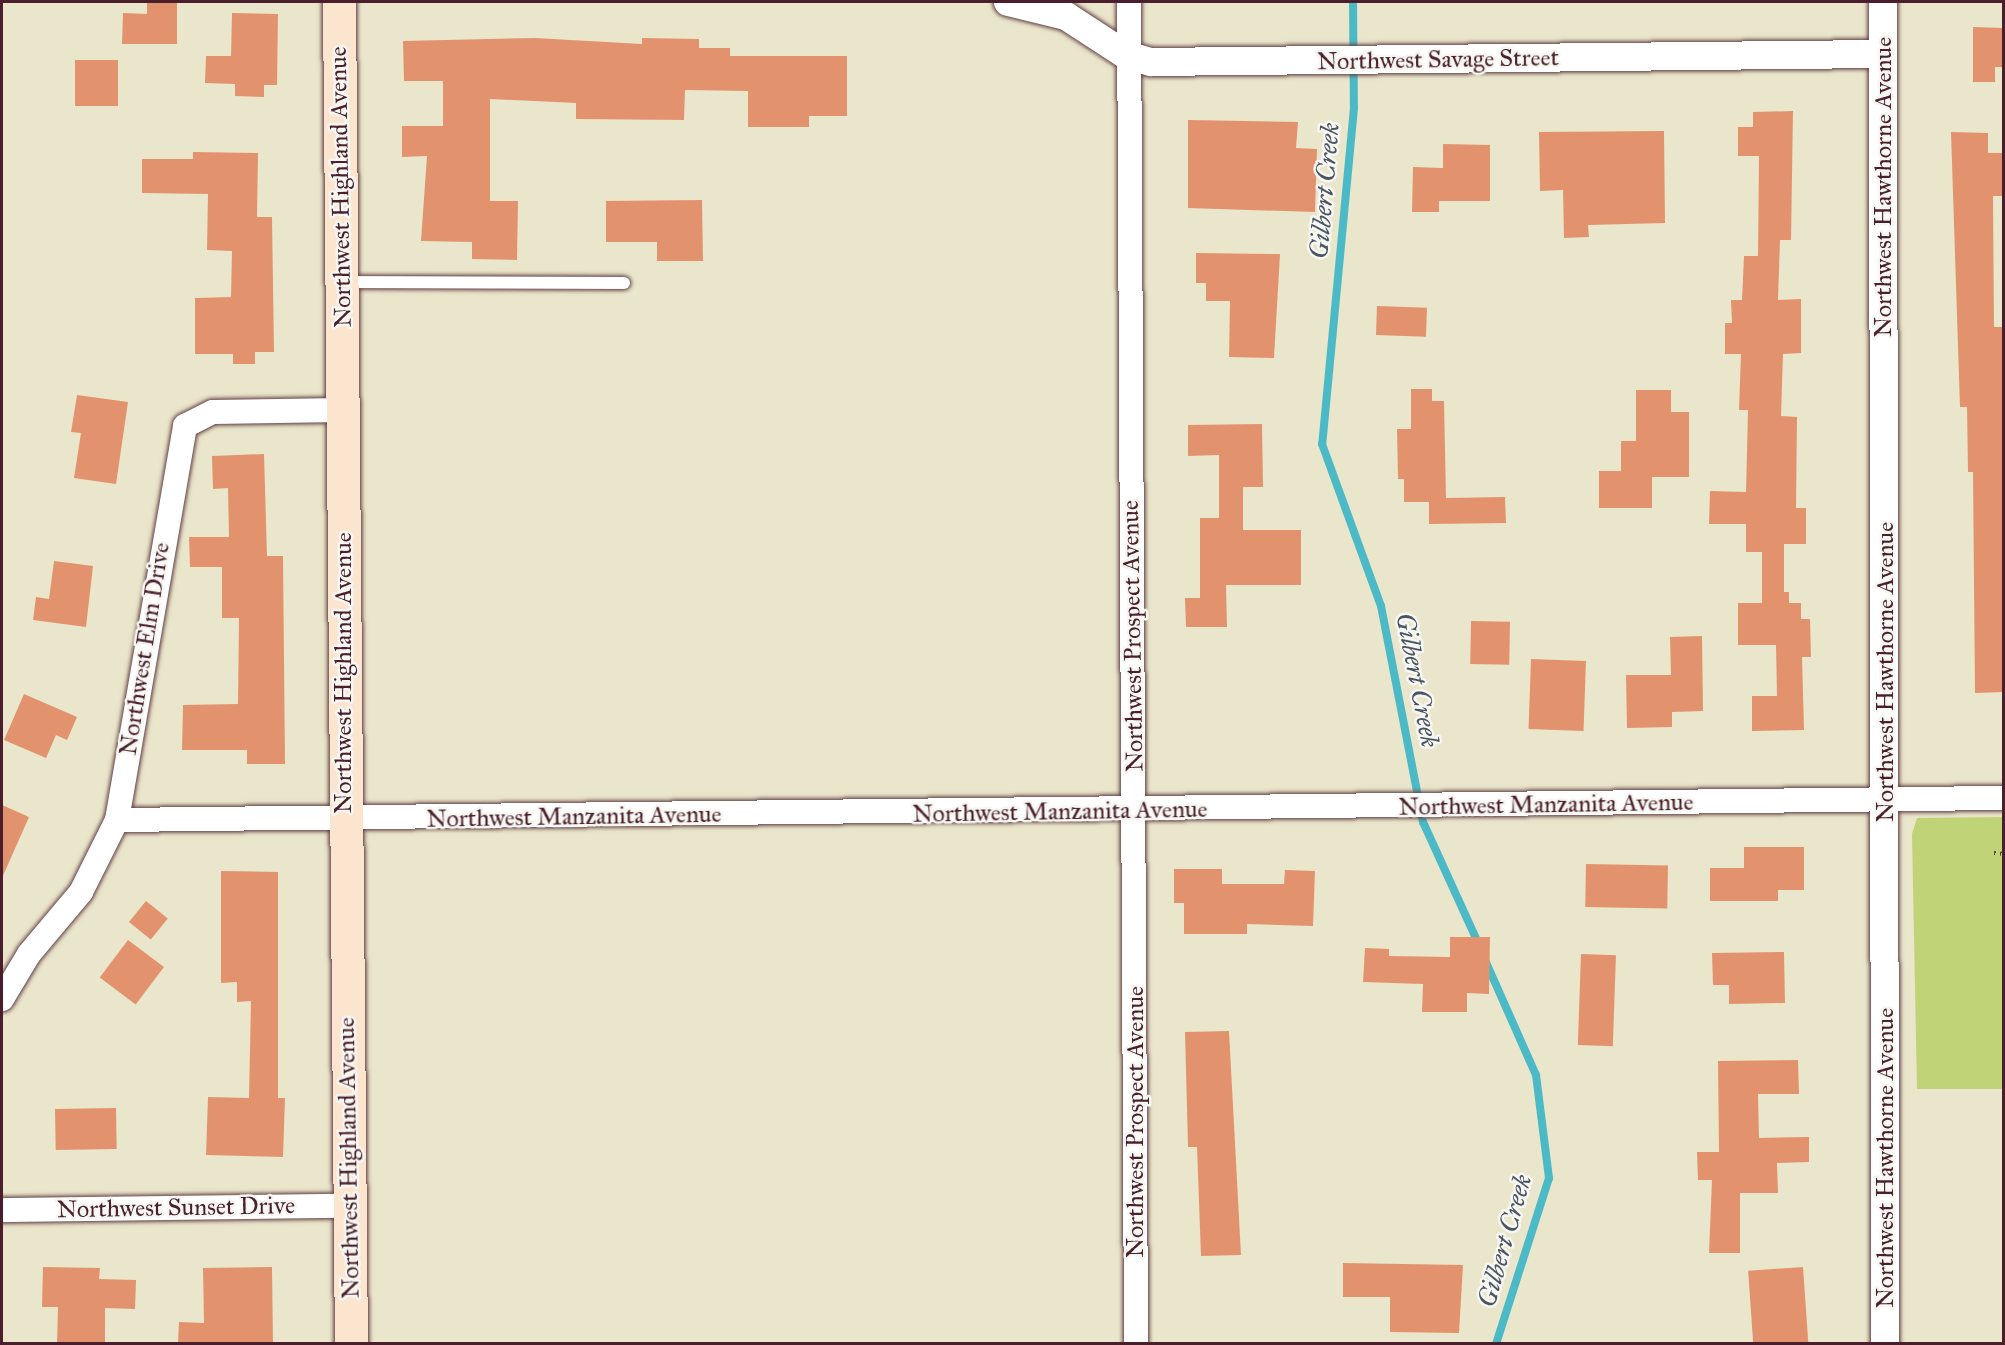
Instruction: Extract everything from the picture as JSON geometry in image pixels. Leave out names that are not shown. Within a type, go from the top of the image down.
[{"type":"main road","name":"Northwest Highland Avenue","points":[[339,2],[351,1344]]},
{"type":"street","name":"Northwest Savage Street","points":[[1008,2],[1066,16],[1126,55],[1151,62],[1266,63],[1883,54]]},
{"type":"street","name":"Northwest Prospect Avenue","points":[[1129,2],[1126,55],[1135,812],[1136,1344]]},
{"type":"street","name":"Northwest Hawthorne Avenue","points":[[1883,2],[1886,799],[1885,1344]]},
{"type":"street","name":"Northwest Elm Drive","points":[[2,999],[9,981],[91,876],[117,820],[185,426],[213,412],[342,410]]},
{"type":"street","name":"Northwest Manzanita Avenue","points":[[117,820],[1135,812],[2004,798]]},
{"type":"street","name":"Northwest Sunset Drive","points":[[2,1210],[350,1206]]},
{"type":"lane","points":[[343,282],[624,283]]},
{"type":"path","points":[[1994,853],[2004,854]]},
{"type":"green space","points":[[2003,817],[2003,1089],[1917,1089],[1912,834],[1917,818]]},
{"type":"building","points":[[147,2],[177,2],[177,44],[122,44],[123,13],[147,14]]},
{"type":"building","points":[[232,13],[278,14],[277,85],[264,85],[264,97],[235,96],[235,84],[205,83],[206,56],[231,56]]},
{"type":"building","points":[[1973,27],[2004,28],[2004,67],[1995,67],[1995,82],[1973,82]]},
{"type":"building","points":[[535,38],[642,44],[642,38],[699,39],[699,48],[730,48],[730,56],[847,56],[847,116],[809,116],[809,127],[748,127],[748,91],[685,90],[684,120],[576,119],[576,103],[490,99],[490,201],[518,201],[517,260],[472,259],[472,242],[421,241],[427,156],[402,157],[402,126],[443,126],[443,81],[404,81],[403,41]]},
{"type":"building","points":[[75,60],[118,60],[118,106],[75,106]]},
{"type":"building","points":[[1793,111],[1791,240],[1780,240],[1778,300],[1801,299],[1801,353],[1783,354],[1781,416],[1797,417],[1796,508],[1806,508],[1806,544],[1784,544],[1784,592],[1789,592],[1789,603],[1801,603],[1801,619],[1810,619],[1811,657],[1802,657],[1804,730],[1752,731],[1752,696],[1777,696],[1776,645],[1738,645],[1738,603],[1762,603],[1762,552],[1746,552],[1746,524],[1709,524],[1710,491],[1746,492],[1748,410],[1739,410],[1741,354],[1725,354],[1725,323],[1732,323],[1731,300],[1742,300],[1744,256],[1758,256],[1759,156],[1738,156],[1738,127],[1753,127],[1753,112]]},
{"type":"building","points":[[1188,120],[1298,122],[1296,148],[1317,149],[1315,212],[1188,208]]},
{"type":"building","points":[[1664,131],[1665,223],[1588,225],[1589,237],[1564,238],[1563,190],[1540,191],[1539,132]]},
{"type":"building","points":[[1951,132],[1988,133],[1988,153],[2003,153],[2003,196],[1993,196],[1994,327],[2004,327],[2004,692],[1975,693],[1973,472],[1968,472],[1967,407],[1960,407]]},
{"type":"building","points":[[1443,144],[1490,145],[1490,201],[1439,201],[1439,212],[1412,212],[1413,167],[1443,168]]},
{"type":"building","points":[[193,152],[258,153],[257,217],[272,217],[274,352],[255,352],[255,364],[233,364],[233,354],[195,354],[195,298],[231,297],[232,251],[207,250],[208,194],[142,193],[142,159],[193,159]]},
{"type":"building","points":[[702,200],[703,261],[657,261],[657,242],[606,242],[606,201]]},
{"type":"building","points":[[1196,253],[1280,254],[1274,358],[1229,357],[1230,301],[1206,301],[1206,283],[1196,283]]},
{"type":"building","points":[[1377,306],[1427,308],[1426,337],[1376,335]]},
{"type":"building","points":[[1411,389],[1432,389],[1432,401],[1444,401],[1446,498],[1505,497],[1506,523],[1429,524],[1429,502],[1404,502],[1404,479],[1398,479],[1397,429],[1411,429]]},
{"type":"building","points":[[1636,390],[1671,390],[1671,412],[1689,412],[1689,477],[1652,477],[1652,508],[1599,508],[1599,471],[1621,471],[1621,441],[1636,441]]},
{"type":"building","points":[[77,395],[128,402],[116,484],[74,478],[81,433],[71,432]]},
{"type":"building","points":[[1262,424],[1263,487],[1243,487],[1243,530],[1301,530],[1301,585],[1226,585],[1227,627],[1186,627],[1185,598],[1200,598],[1200,518],[1219,518],[1219,455],[1188,456],[1188,425]]},
{"type":"building","points":[[264,454],[267,556],[283,556],[285,764],[247,764],[247,750],[182,750],[183,705],[238,704],[239,618],[222,618],[222,567],[190,567],[189,537],[229,537],[228,488],[213,489],[212,456]]},
{"type":"building","points":[[54,561],[93,566],[86,627],[33,620],[36,597],[49,599]]},
{"type":"building","points":[[1471,621],[1510,622],[1509,665],[1470,664]]},
{"type":"building","points":[[1702,636],[1703,711],[1672,712],[1672,727],[1627,728],[1626,675],[1671,675],[1670,637]]},
{"type":"building","points":[[1531,659],[1586,661],[1584,731],[1529,729]]},
{"type":"building","points":[[24,694],[77,717],[67,740],[56,735],[46,758],[4,740]]},
{"type":"building","points":[[2,805],[29,817],[2,878]]},
{"type":"building","points":[[1744,847],[1804,847],[1804,890],[1778,890],[1778,901],[1710,901],[1710,868],[1744,868]]},
{"type":"building","points":[[1586,864],[1668,865],[1667,908],[1585,907]]},
{"type":"building","points":[[1174,869],[1222,869],[1222,884],[1284,884],[1285,870],[1315,871],[1313,926],[1247,924],[1247,934],[1184,934],[1184,903],[1174,903]]},
{"type":"building","points":[[221,871],[278,872],[278,1098],[285,1098],[283,1157],[206,1155],[208,1097],[249,1098],[251,1001],[237,1002],[237,982],[221,983]]},
{"type":"building","points":[[146,901],[168,919],[151,940],[129,922]]},
{"type":"building","points":[[1450,937],[1490,937],[1489,994],[1467,993],[1467,1012],[1422,1012],[1423,984],[1363,982],[1365,948],[1389,949],[1389,956],[1450,957]]},
{"type":"building","points":[[128,940],[164,967],[136,1005],[100,978]]},
{"type":"building","points":[[1784,952],[1785,1003],[1729,1004],[1729,985],[1713,985],[1712,953]]},
{"type":"building","points":[[1581,954],[1616,955],[1613,1046],[1578,1045]]},
{"type":"building","points":[[1229,1031],[1241,1255],[1201,1256],[1197,1147],[1188,1147],[1185,1032]]},
{"type":"building","points":[[1798,1060],[1799,1094],[1758,1094],[1759,1138],[1809,1137],[1809,1162],[1777,1163],[1778,1193],[1740,1193],[1740,1253],[1709,1253],[1712,1180],[1698,1180],[1697,1152],[1719,1152],[1718,1061]]},
{"type":"building","points":[[116,1108],[117,1149],[56,1150],[55,1109]]},
{"type":"building","points":[[1343,1263],[1463,1265],[1459,1333],[1390,1332],[1390,1297],[1343,1297]]},
{"type":"building","points":[[43,1267],[100,1268],[99,1279],[136,1280],[135,1309],[105,1308],[105,1344],[57,1344],[58,1307],[42,1307]]},
{"type":"building","points":[[272,1267],[273,1344],[178,1344],[179,1322],[204,1323],[203,1268]]},
{"type":"building","points":[[1803,1267],[1808,1344],[1753,1344],[1748,1271]]},
{"type":"waterway","name":"Gilbert Creek","points":[[1353,2],[1354,108],[1322,444],[1381,606],[1423,822],[1479,945]]},
{"type":"waterway","name":"Gilbert Creek","points":[[1485,960],[1536,1075],[1549,1178],[1496,1344]]}]
